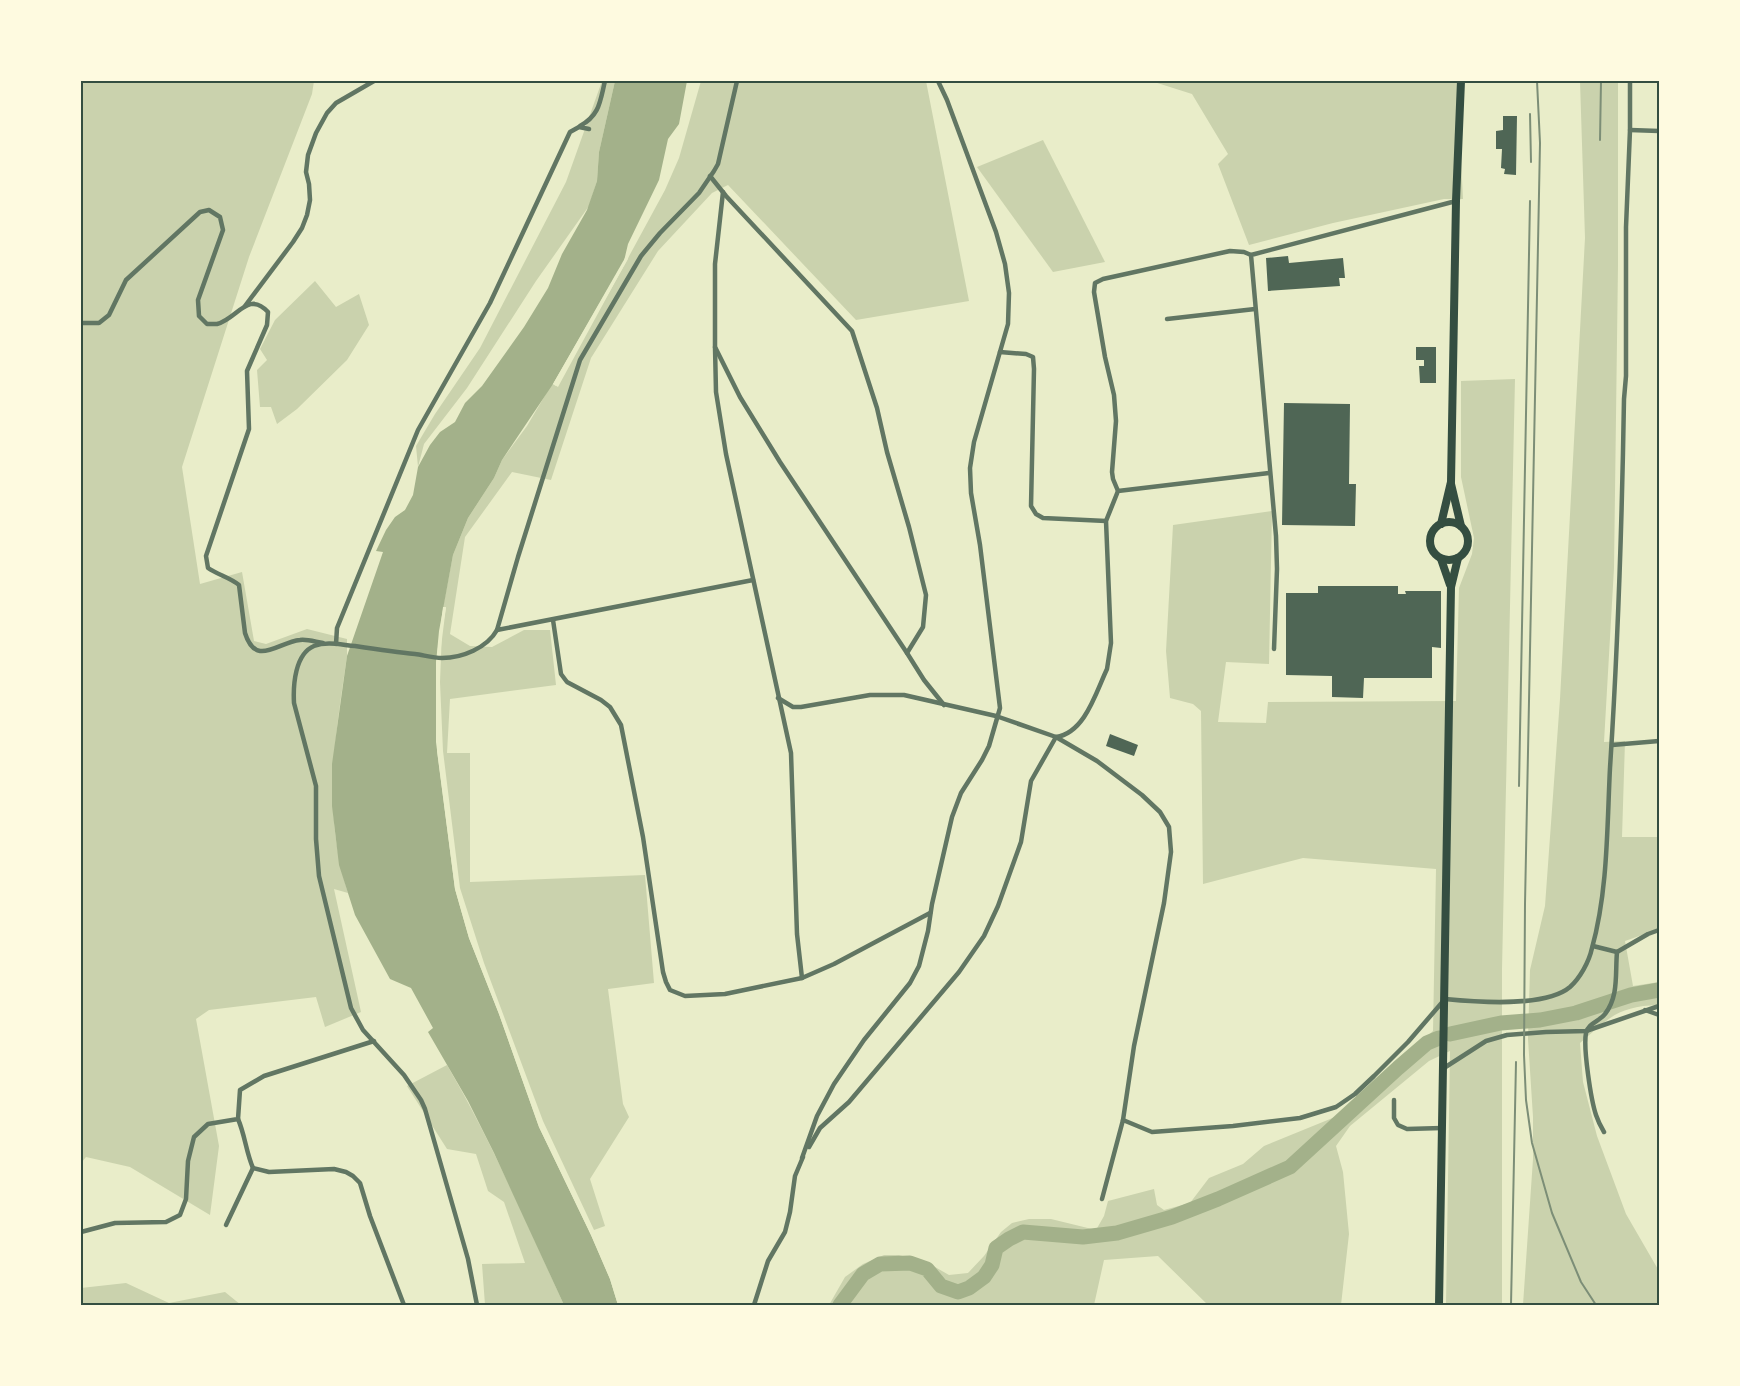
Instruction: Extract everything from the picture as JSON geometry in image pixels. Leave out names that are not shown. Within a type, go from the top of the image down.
[{"type":"main road","points":[[1441,524],[1451,482],[1456,201],[1461,81]]},
{"type":"main road","points":[[1441,559],[1450,561],[1458,558],[1466,551],[1468,545],[1467,534],[1461,526],[1451,482]]},
{"type":"main road","points":[[1451,587],[1441,559],[1432,551],[1430,541],[1432,533],[1441,524],[1449,522],[1461,526]]},
{"type":"main road","points":[[1439,1305],[1451,587],[1458,558]]},
{"type":"street","points":[[245,306],[302,228],[310,200],[306,172],[308,155],[327,113],[336,103],[375,81]]},
{"type":"street","points":[[336,644],[336,628],[418,430],[490,303],[570,132],[591,120],[600,101],[605,81]]},
{"type":"street","points":[[81,323],[99,323],[109,315],[126,280],[200,212],[209,210],[220,217],[223,230],[198,300],[199,316],[207,324],[218,324],[245,306],[254,303],[262,305],[268,312],[267,325],[247,371],[249,429],[206,556],[208,568],[217,575],[231,579],[239,585],[247,640],[253,648],[262,652],[272,651],[300,640],[442,658],[463,654],[492,639],[497,630],[580,360],[641,256],[699,193],[718,164],[737,81]]},
{"type":"street","points":[[754,1305],[768,1261],[785,1232],[795,1176],[817,1116],[834,1084],[864,1040],[910,983],[919,966],[956,806],[961,793],[989,746],[1000,708],[980,545],[971,493],[970,468],[979,424],[1008,324],[1009,293],[1005,264],[988,212],[938,81]]},
{"type":"street","points":[[1123,1120],[1152,1132],[1300,1118],[1336,1107],[1355,1094],[1374,1076],[1408,1042],[1445,999],[1503,1003],[1560,994],[1576,980],[1588,960],[1593,946],[1604,876],[1612,745],[1626,376],[1626,227],[1630,81]]},
{"type":"street","points":[[579,127],[589,129]]},
{"type":"street","points":[[1630,130],[1659,131]]},
{"type":"street","points":[[710,176],[852,331],[877,408],[926,595],[923,627],[907,653]]},
{"type":"street","points":[[723,192],[715,264],[716,392],[726,454],[778,698],[787,730],[802,978]]},
{"type":"street","points":[[802,1158],[820,1128],[849,1102],[959,972],[984,936],[998,906],[1021,842],[1031,781],[1056,737],[1068,734],[1080,724],[1109,661],[1111,643],[1106,521],[1118,491],[1113,479],[1116,421],[1114,395],[1103,348],[1094,292],[1095,283],[1103,279],[1230,251],[1251,255],[1456,201]]},
{"type":"street","points":[[1251,255],[1276,536],[1274,649]]},
{"type":"street","points":[[1167,319],[1255,309]]},
{"type":"street","points":[[715,347],[740,397],[780,462],[924,680],[944,705]]},
{"type":"street","points":[[1000,352],[1026,354],[1033,357],[1031,506],[1036,514],[1042,518],[1106,521]]},
{"type":"street","points":[[1118,491],[1269,473]]},
{"type":"street","points":[[497,630],[753,580]]},
{"type":"street","points":[[553,620],[561,674],[567,682],[610,707],[621,725],[645,847],[663,972],[670,990],[685,996],[725,994],[802,978],[834,964],[930,912]]},
{"type":"street","points":[[329,643],[309,649],[300,661],[295,682],[294,703],[316,786],[317,859],[323,894],[351,1008],[363,1030],[404,1075],[425,1109],[468,1259],[477,1305]]},
{"type":"street","points":[[778,698],[794,707],[801,707],[870,695],[904,696],[996,716],[1056,737],[1097,761],[1142,795],[1160,812],[1169,827],[1171,852],[1164,903],[1134,1046],[1123,1120],[1102,1199]]},
{"type":"street","points":[[1612,745],[1659,741]]},
{"type":"street","points":[[1593,946],[1617,952],[1659,930]]},
{"type":"street","points":[[1604,1132],[1593,1105],[1587,1068],[1586,1031],[1604,1015],[1616,991],[1617,952]]},
{"type":"street","points":[[1444,1068],[1486,1041],[1507,1035],[1586,1031],[1659,1006]]},
{"type":"street","points":[[1645,1010],[1659,1015]]},
{"type":"street","points":[[226,1225],[253,1168],[238,1119],[240,1090],[264,1076],[374,1041]]},
{"type":"street","points":[[1394,1100],[1394,1118],[1398,1125],[1407,1129],[1442,1128]]},
{"type":"street","points":[[81,1232],[115,1223],[166,1222],[180,1215],[186,1199],[188,1161],[194,1137],[208,1124],[238,1119]]},
{"type":"street","points":[[253,1168],[269,1172],[334,1170],[354,1176],[360,1183],[404,1305]]},
{"type":"shaded area","points":[[81,81],[314,81],[312,94],[249,257],[182,467],[200,584],[242,572],[254,641],[266,644],[307,629],[347,639],[347,656],[335,746],[333,804],[340,863],[348,893],[334,889],[361,1012],[325,1027],[316,997],[209,1010],[196,1019],[219,1146],[210,1215],[130,1167],[86,1157],[81,1163]]},
{"type":"shaded area","points":[[602,81],[615,81],[599,152],[597,181],[589,206],[536,281],[467,388],[424,444],[418,467],[416,446],[480,348],[566,182]]},
{"type":"shaded area","points":[[615,81],[687,81],[679,124],[668,139],[659,180],[628,244],[624,261],[553,384],[502,460],[494,478],[468,518],[453,555],[439,631],[436,663],[437,751],[455,889],[469,938],[539,1127],[591,1235],[610,1279],[618,1305],[564,1305],[494,1153],[468,1101],[428,1032],[433,1028],[411,988],[390,979],[355,915],[339,865],[332,806],[332,764],[347,656],[383,552],[376,551],[386,530],[395,517],[405,510],[413,495],[418,467],[430,445],[440,432],[455,422],[465,403],[482,386],[524,327],[548,288],[562,254],[587,210],[597,181],[599,152]]},
{"type":"shaded area","points":[[701,81],[926,81],[969,301],[856,320],[728,185],[712,193],[658,251],[591,358],[551,480],[512,472],[465,537],[450,634],[470,646],[492,647],[524,630],[550,630],[556,685],[450,699],[447,753],[470,753],[470,882],[645,875],[654,983],[608,989],[623,1104],[629,1117],[590,1179],[605,1226],[594,1230],[543,1121],[484,963],[460,888],[443,751],[440,682],[442,631],[446,608],[443,607],[453,555],[468,518],[494,478],[502,460],[527,426],[550,387],[553,384],[558,387],[665,190],[679,158]]},
{"type":"shaded area","points":[[1151,81],[1457,81],[1463,199],[1444,199],[1333,223],[1249,245],[1218,164],[1228,154],[1192,94]]},
{"type":"shaded area","points":[[1580,81],[1618,81],[1614,568],[1604,742],[1625,741],[1622,837],[1659,837],[1659,929],[1625,941],[1633,986],[1659,982],[1659,1005],[1633,1008],[1615,1015],[1580,1043],[1583,1082],[1597,1136],[1626,1214],[1659,1271],[1659,1305],[1523,1305],[1533,1159],[1528,1039],[1530,970],[1545,906],[1560,699],[1585,238]]},
{"type":"shaded area","points":[[1043,140],[1105,262],[1053,272],[977,167]]},
{"type":"shaded area","points":[[315,281],[336,307],[359,294],[369,325],[347,360],[297,409],[277,424],[271,407],[260,407],[257,370],[267,360],[260,349],[275,320]]},
{"type":"shaded area","points":[[1515,379],[1502,969],[1502,1305],[1446,1305],[1450,1051],[1429,1061],[1350,1126],[1336,1146],[1343,1172],[1349,1234],[1341,1305],[1208,1305],[1158,1256],[1104,1260],[1094,1305],[829,1305],[845,1277],[863,1264],[884,1255],[899,1255],[928,1263],[949,1275],[968,1273],[984,1256],[1001,1232],[1012,1223],[1029,1219],[1051,1219],[1096,1230],[1104,1216],[1108,1201],[1154,1189],[1157,1205],[1164,1210],[1190,1203],[1209,1178],[1243,1164],[1264,1146],[1335,1117],[1433,1031],[1436,869],[1303,858],[1203,884],[1201,711],[1193,704],[1170,698],[1166,651],[1173,525],[1272,511],[1269,664],[1226,662],[1218,722],[1266,723],[1268,702],[1456,701],[1459,588],[1472,554],[1474,538],[1461,477],[1461,381]]},
{"type":"shaded area","points":[[447,1065],[494,1153],[564,1305],[485,1305],[482,1264],[525,1263],[504,1202],[488,1191],[476,1154],[447,1149],[407,1086]]},
{"type":"shaded area","points":[[126,1283],[169,1303],[225,1292],[241,1305],[81,1305],[81,1288]]},
{"type":"pier","points":[[629,251],[628,259],[556,386],[553,384]]},
{"type":"pier","points":[[443,607],[446,607],[439,663],[439,742],[458,889],[472,937],[542,1126],[594,1234],[613,1278],[621,1305],[618,1305],[610,1279],[591,1235],[539,1127],[469,938],[455,889],[436,742],[436,663]]},
{"type":"building","points":[[1503,116],[1517,116],[1516,175],[1504,174],[1505,169],[1501,168],[1502,149],[1496,149],[1496,131],[1503,130]]},
{"type":"building","points":[[1288,256],[1289,263],[1343,258],[1345,278],[1339,278],[1340,286],[1268,291],[1266,258]]},
{"type":"building","points":[[1416,347],[1436,347],[1436,383],[1420,383],[1419,366],[1424,366],[1424,360],[1416,360]]},
{"type":"building","points":[[1284,403],[1350,404],[1349,484],[1356,484],[1355,526],[1282,525]]},
{"type":"building","points":[[1318,586],[1398,586],[1398,594],[1406,594],[1405,591],[1441,591],[1441,648],[1432,647],[1432,678],[1364,678],[1363,698],[1332,697],[1332,676],[1286,675],[1286,593],[1318,593]]},
{"type":"building","points":[[1110,734],[1138,745],[1134,756],[1106,746]]},
{"type":"waterway","points":[[1450,1034],[1501,1023],[1540,1020],[1576,1013],[1631,995],[1659,990]]},
{"type":"waterway","points":[[840,1305],[863,1274],[880,1264],[910,1263],[927,1269],[941,1286],[958,1292],[969,1288],[984,1277],[992,1265],[996,1248],[1023,1232],[1083,1237],[1117,1233],[1172,1217],[1290,1167],[1398,1068],[1427,1043],[1439,1038]]},
{"type":"railway","points":[[1537,81],[1540,143],[1525,904],[1526,1100],[1532,1143],[1552,1213],[1581,1282],[1596,1305]]},
{"type":"railway","points":[[1600,140],[1601,81]]},
{"type":"railway","points":[[1530,114],[1531,162]]},
{"type":"railway","points":[[1519,786],[1530,201]]},
{"type":"railway","points":[[1511,1305],[1516,1062]]}]
